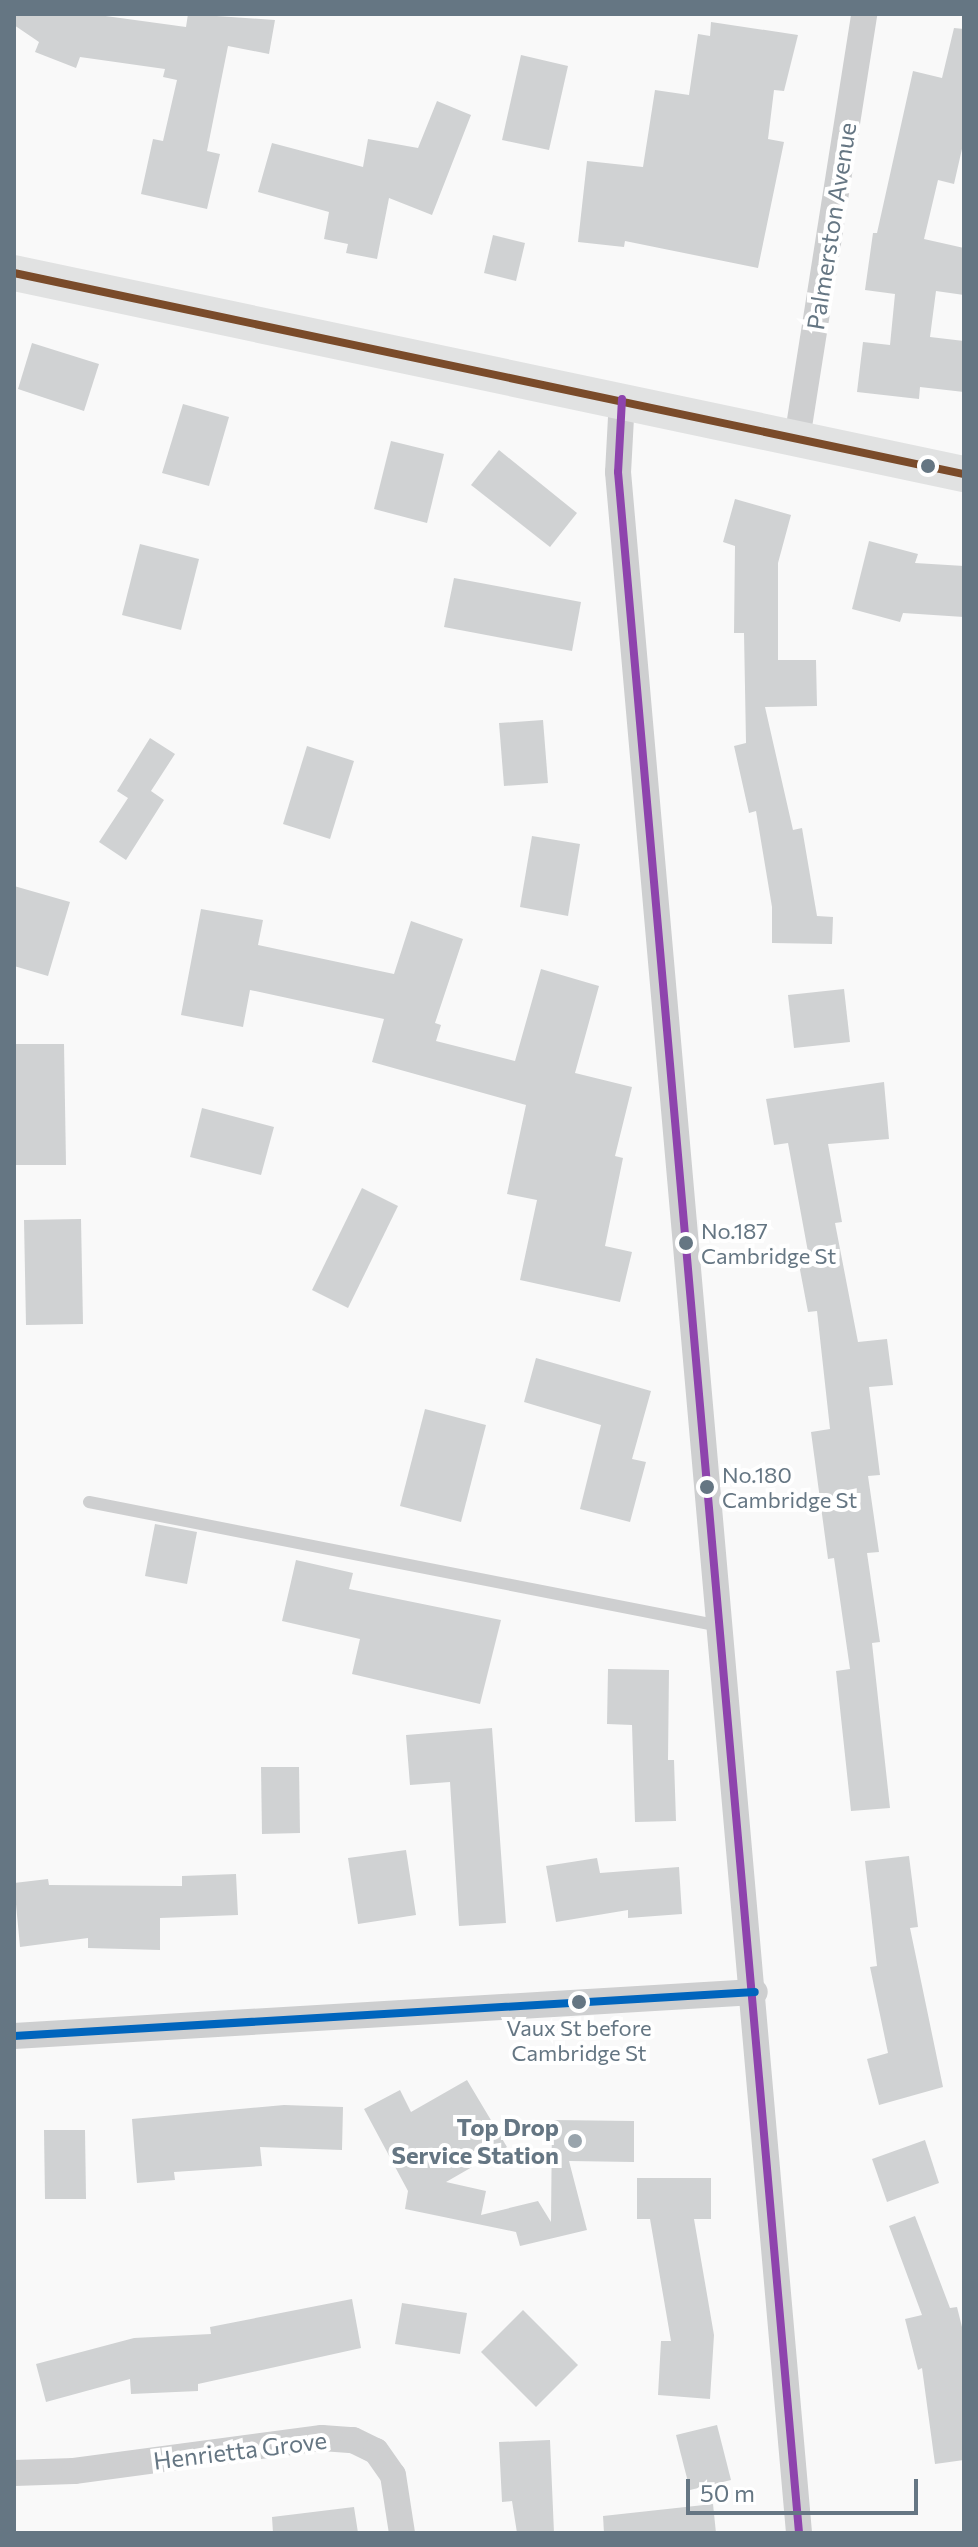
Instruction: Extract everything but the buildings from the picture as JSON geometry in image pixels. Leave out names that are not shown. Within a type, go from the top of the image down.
[{"type":"street","name":"Palmerston Avenue","points":[[797,439],[864,14]]},
{"type":"street","points":[[14,273],[622,399],[964,474]]},
{"type":"street","points":[[622,399],[618,472],[723,1626],[799,2533]]},
{"type":"street","points":[[14,2036],[755,1992]]},
{"type":"street","name":"Henrietta Grove","points":[[14,2473],[74,2471],[322,2438],[353,2440],[376,2451],[393,2475],[402,2533]]},
{"type":"lane","points":[[89,1502],[723,1626]]},
{"type":"transit line","points":[[14,273],[964,474]]},
{"type":"transit line","points":[[622,399],[618,472],[799,2533]]},
{"type":"transit line","points":[[14,2036],[755,1992]]},
{"type":"place","name":"No.187 Cambridge St","points":[[686,1243]]},
{"type":"place","name":"No.180 Cambridge St","points":[[707,1487]]},
{"type":"place","name":"Vaux St before Cambridge St","points":[[579,2002]]},
{"type":"place","name":"Top Drop Service Station","points":[[575,2141]]}]
